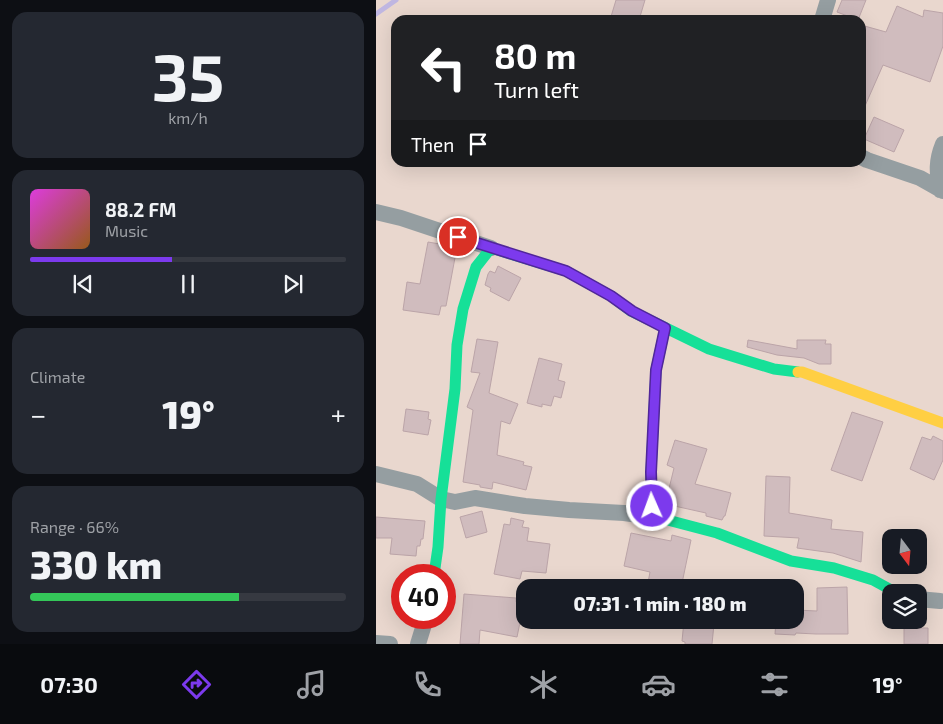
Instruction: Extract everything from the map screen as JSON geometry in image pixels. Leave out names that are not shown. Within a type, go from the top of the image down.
[{"type":"street","points":[[824,15],[828,0]]},
{"type":"street","points":[[941,190],[938,178],[938,158],[943,144]]},
{"type":"street","points":[[866,159],[920,178],[941,190]]},
{"type":"street","points":[[376,212],[401,218],[566,271],[611,296],[632,311],[709,349],[774,369],[802,372],[943,423]]},
{"type":"street","points":[[436,564],[441,500],[455,389],[457,345],[464,309],[476,267],[491,248]]},
{"type":"street","points":[[660,518],[652,506],[651,472],[656,370],[665,328]]},
{"type":"street","points":[[376,474],[417,484],[441,500],[455,502],[475,498],[525,506],[624,513],[660,518],[717,533],[791,561],[834,568],[873,580],[882,585]]},
{"type":"street","points":[[927,600],[940,601]]},
{"type":"street","points":[[418,644],[423,629]]},
{"type":"street","points":[[376,643],[390,644]]},
{"type":"building","points":[[616,0],[645,0],[640,15],[612,15]]},
{"type":"building","points":[[842,0],[866,0],[860,15],[845,15],[837,12]]},
{"type":"building","points":[[897,6],[923,17],[924,10],[943,13],[943,46],[930,82],[883,65],[866,104],[866,26],[886,32]]},
{"type":"building","points":[[874,117],[904,130],[894,152],[866,140],[866,135]]},
{"type":"building","points":[[428,242],[457,247],[446,306],[441,306],[439,315],[403,310],[407,282],[420,284]]},
{"type":"building","points":[[498,266],[521,278],[509,301],[490,291],[491,288],[485,285],[490,271],[495,273]]},
{"type":"building","points":[[477,339],[498,342],[489,393],[518,404],[510,424],[501,421],[497,455],[524,462],[523,465],[532,467],[526,490],[493,482],[492,489],[463,482],[473,410],[467,407],[480,373],[471,372]]},
{"type":"building","points":[[748,340],[797,349],[797,340],[826,340],[825,344],[831,344],[831,364],[819,364],[804,358],[777,355],[747,347]]},
{"type":"building","points":[[539,358],[562,364],[558,380],[565,382],[561,398],[554,396],[551,406],[542,404],[542,407],[527,403]]},
{"type":"building","points":[[406,409],[429,412],[428,419],[431,420],[428,435],[403,431]]},
{"type":"building","points":[[852,412],[883,422],[862,481],[831,470]]},
{"type":"building","points":[[933,436],[943,441],[943,460],[934,480],[910,469],[922,437],[931,440]]},
{"type":"building","points":[[675,440],[707,449],[695,484],[731,493],[725,516],[722,520],[706,516],[706,513],[670,505],[671,502],[666,501],[674,468],[667,465]]},
{"type":"building","points":[[766,476],[790,477],[789,513],[832,520],[831,529],[863,532],[861,562],[833,553],[797,548],[799,538],[764,536]]},
{"type":"building","points":[[482,511],[487,532],[466,538],[460,517]]},
{"type":"building","points":[[376,517],[425,521],[423,539],[421,539],[420,546],[417,546],[416,556],[390,554],[392,538],[376,538]]},
{"type":"building","points":[[511,518],[524,521],[522,527],[529,528],[527,541],[550,544],[546,573],[522,571],[520,579],[494,574],[504,524],[510,525]]},
{"type":"building","points":[[631,533],[671,541],[672,535],[691,540],[683,579],[649,579],[650,572],[624,566]]},
{"type":"building","points":[[847,587],[848,634],[775,634],[775,629],[804,629],[804,610],[817,611],[817,588]]},
{"type":"building","points":[[464,594],[516,598],[516,629],[519,629],[517,637],[480,630],[479,644],[460,644]]},
{"type":"building","points":[[928,628],[928,644],[904,644],[904,629]]},
{"type":"building","points":[[683,629],[714,629],[712,644],[685,644],[682,641]]},
{"type":"waterway","points":[[376,14],[396,0]]},
{"type":"traffic: fast","points":[[436,564],[441,499],[455,389],[457,345],[463,309],[476,267],[491,248],[566,271],[611,296],[631,311],[709,349],[774,369],[798,372]]},
{"type":"traffic: fast","points":[[665,328],[656,370],[651,472],[652,505],[660,518],[717,533],[791,561],[834,568],[873,580],[882,585]]},
{"type":"traffic: slow","points":[[798,372],[943,423]]},
{"type":"route","points":[[458,237],[566,271],[611,296],[632,311],[665,328],[656,370],[651,472],[652,506]]}]
